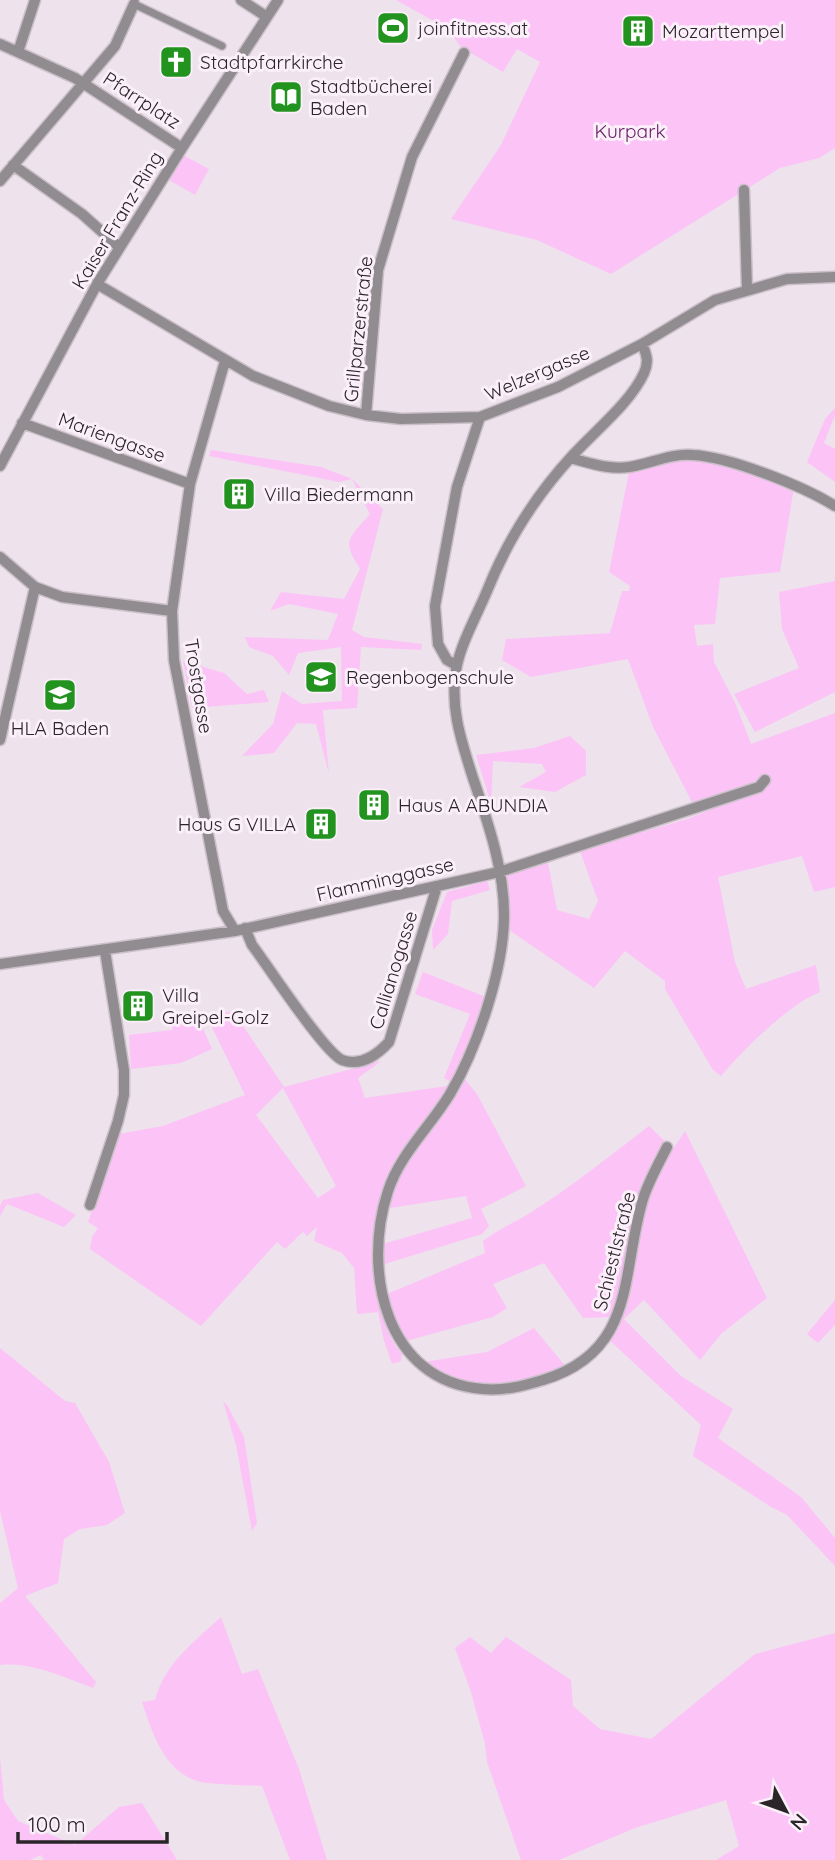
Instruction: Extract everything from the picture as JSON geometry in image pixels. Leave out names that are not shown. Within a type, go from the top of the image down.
[{"type":"street","points":[[18,52],[35,0]]},
{"type":"street","points":[[241,0],[267,17]]},
{"type":"street","name":"Kaiser Franz-Ring","points":[[0,466],[119,247],[278,0]]},
{"type":"street","points":[[0,181],[115,46],[135,2],[222,46]]},
{"type":"street","name":"Pfarrplatz","points":[[0,44],[83,83],[182,148]]},
{"type":"street","name":"Grillparzerstraße","points":[[366,415],[378,270],[412,157],[464,53]]},
{"type":"street","points":[[13,165],[82,214],[119,247]]},
{"type":"street","points":[[744,190],[747,289]]},
{"type":"street","name":"Welzergasse","points":[[97,284],[253,376],[329,406],[366,415],[401,419],[480,417],[558,387],[642,344],[715,300],[787,279],[835,277]]},
{"type":"street","name":"Schiestlstraße","points":[[642,344],[648,358],[644,373],[627,397],[570,458],[522,523],[498,562],[456,665],[456,722],[488,824],[499,872],[504,917],[500,953],[489,1002],[455,1084],[401,1161],[382,1213],[378,1250],[385,1307],[398,1337],[412,1357],[422,1368],[454,1385],[495,1390],[553,1377],[595,1350],[612,1328],[623,1302],[643,1198],[667,1147]]},
{"type":"street","name":"Trostgasse","points":[[225,361],[190,484],[172,611],[174,660],[223,911],[252,945],[333,1054]]},
{"type":"street","points":[[456,665],[447,660],[438,644],[435,606],[457,487],[480,417]]},
{"type":"street","name":"Mariengasse","points":[[22,423],[190,484]]},
{"type":"street","points":[[570,458],[612,469],[673,456],[692,455],[734,463],[835,506]]},
{"type":"street","points":[[0,557],[35,587],[62,597],[172,611]]},
{"type":"street","points":[[0,740],[35,587]]},
{"type":"street","name":"Flamminggasse","points":[[0,964],[240,930],[499,872],[759,787],[765,780]]},
{"type":"street","name":"Callianogasse","points":[[333,1054],[343,1060],[355,1062],[375,1057],[389,1042],[437,886]]},
{"type":"street","points":[[90,1205],[118,1121],[124,1094],[124,1070],[105,951]]},
{"type":"green space","name":"Kurpark","points":[[396,0],[835,0],[835,148],[819,158],[780,168],[611,274],[537,240],[451,219],[501,145],[540,62],[517,49],[503,72],[461,47],[448,29]]},
{"type":"green space","points":[[183,155],[209,169],[195,195],[169,180]]},
{"type":"green space","points":[[835,408],[824,443],[835,449],[835,482],[807,462],[825,419]]},
{"type":"green space","points":[[211,450],[321,467],[352,479],[339,482],[209,456]]},
{"type":"green space","points":[[692,458],[736,466],[794,487],[780,572],[720,578],[715,624],[694,625],[697,646],[713,644],[714,662],[736,705],[751,744],[835,713],[835,887],[814,892],[802,856],[718,877],[735,962],[746,989],[816,965],[820,992],[781,1017],[721,1076],[713,1070],[665,989],[665,981],[625,951],[594,988],[509,930],[501,877],[548,863],[557,910],[589,919],[598,901],[580,851],[687,819],[735,800],[733,791],[692,802],[653,727],[628,659],[531,677],[502,660],[506,639],[610,633],[622,591],[629,591],[630,586],[609,572],[629,472]]},
{"type":"green space","points":[[352,479],[383,509],[352,630],[364,637],[422,644],[421,650],[361,647],[357,708],[323,710],[329,774],[316,724],[297,723],[274,753],[242,756],[273,724],[282,691],[302,704],[342,701],[341,647],[298,653],[289,675],[273,656],[249,647],[245,637],[328,640],[338,614],[289,604],[270,611],[281,592],[344,599],[360,569],[351,551],[350,540],[370,514]]},
{"type":"green space","points":[[835,581],[835,692],[755,732],[734,694],[799,668],[782,629],[779,592]]},
{"type":"green space","points":[[183,661],[224,673],[247,694],[264,690],[269,702],[192,708]]},
{"type":"green space","points":[[570,736],[586,751],[586,775],[555,792],[519,787],[546,772],[542,764],[493,761],[491,804],[476,755],[534,748]]},
{"type":"green space","points":[[487,881],[490,890],[452,901],[448,934],[433,950],[432,930],[447,892]]},
{"type":"green space","points":[[423,972],[486,997],[472,1040],[454,1080],[444,1078],[470,1014],[415,994]]},
{"type":"green space","points":[[233,1011],[284,1087],[381,1061],[358,1078],[365,1098],[447,1086],[463,1077],[477,1094],[526,1186],[481,1209],[489,1226],[482,1234],[375,1267],[382,1313],[390,1336],[402,1354],[401,1361],[392,1364],[378,1312],[357,1314],[354,1268],[342,1253],[314,1241],[317,1227],[307,1236],[303,1232],[285,1249],[277,1242],[201,1326],[90,1249],[92,1237],[98,1228],[88,1222],[118,1134],[163,1126],[245,1095],[207,1017]],"holes":[[[283,1088],[336,1186],[318,1198],[256,1115]],[[466,1196],[472,1218],[376,1246],[375,1222],[378,1210]]]},
{"type":"green space","points":[[198,1017],[212,1049],[181,1063],[131,1069],[129,1035],[172,1030],[174,1020]]},
{"type":"green space","points":[[649,1126],[673,1149],[685,1131],[767,1298],[722,1333],[700,1360],[644,1300],[624,1319],[681,1376],[733,1409],[718,1438],[801,1497],[835,1538],[835,1566],[787,1515],[693,1456],[701,1425],[608,1339],[610,1317],[583,1318],[544,1263],[493,1284],[507,1308],[493,1317],[406,1341],[398,1327],[387,1294],[485,1253],[483,1241],[560,1193]]},
{"type":"green space","points":[[38,1193],[76,1215],[64,1227],[7,1204],[0,1216],[3,1200]]},
{"type":"green space","points":[[835,1300],[835,1325],[818,1343],[807,1334]]},
{"type":"green space","points":[[534,1328],[571,1373],[530,1390],[510,1394],[470,1391],[450,1385],[411,1364],[487,1352]]},
{"type":"green space","points":[[0,1348],[65,1401],[75,1403],[109,1462],[125,1513],[107,1525],[80,1529],[64,1539],[58,1583],[25,1596],[96,1682],[93,1688],[36,1668],[0,1665],[0,1603],[18,1588],[0,1511]]},
{"type":"green space","points":[[223,1401],[244,1437],[257,1523],[252,1531],[236,1445]]},
{"type":"green space","points":[[221,1617],[242,1674],[258,1669],[299,1769],[327,1860],[290,1860],[262,1786],[207,1783],[181,1773],[163,1753],[151,1728],[142,1702],[155,1700],[173,1664]]},
{"type":"green space","points":[[835,1633],[835,1860],[716,1860],[739,1846],[726,1800],[635,1828],[559,1860],[521,1860],[487,1762],[471,1692],[455,1648],[470,1637],[491,1653],[506,1637],[571,1680],[573,1706],[600,1729],[651,1739],[755,1654]]},
{"type":"green space","points":[[0,1758],[4,1800],[18,1821],[75,1845],[119,1807],[142,1803],[177,1860],[44,1860],[41,1855],[30,1860],[0,1860]]},
{"type":"place","name":"joinfitness.at","points":[[393,28]]},
{"type":"place","name":"Mozarttempel","points":[[638,31]]},
{"type":"place","name":"Stadtpfarrkirche","points":[[176,62]]},
{"type":"place","name":"Stadtbücherei Baden","points":[[286,97]]},
{"type":"place","name":"Villa Biedermann","points":[[239,494]]},
{"type":"place","name":"Regenbogenschule","points":[[321,677]]},
{"type":"place","name":"HLA Baden","points":[[60,695]]},
{"type":"place","name":"Haus A ABUNDIA","points":[[374,805]]},
{"type":"place","name":"Haus G VILLA","points":[[321,824]]},
{"type":"place","name":"Villa Greipel-Golz","points":[[138,1006]]}]
